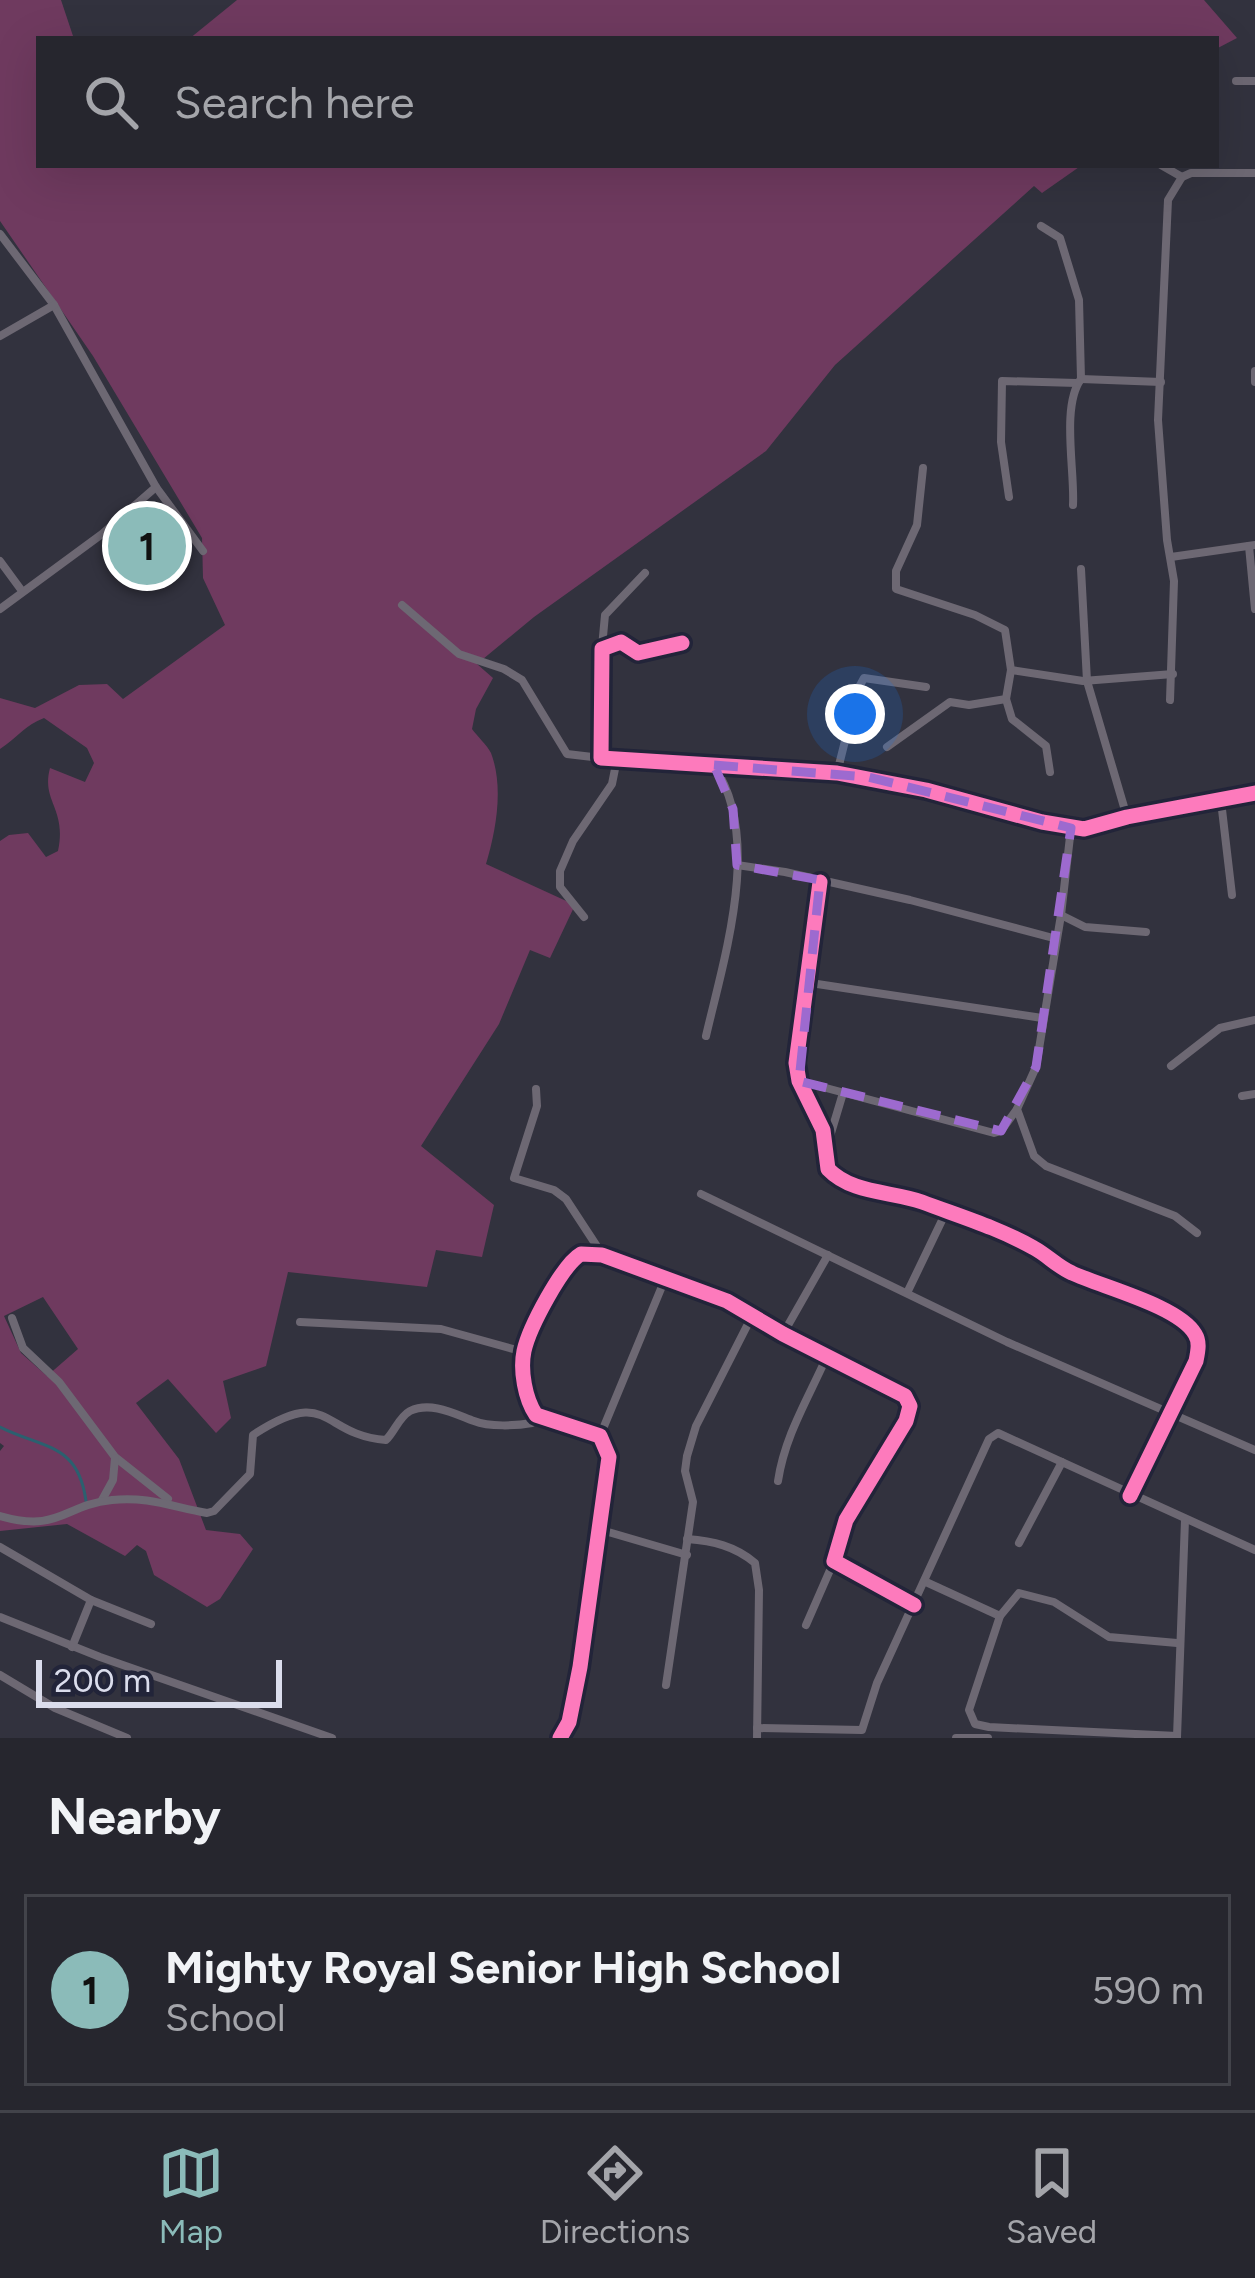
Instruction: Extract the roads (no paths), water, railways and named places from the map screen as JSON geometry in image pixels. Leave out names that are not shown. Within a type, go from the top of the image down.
[{"type":"street","points":[[1236,82],[1255,81]]},
{"type":"street","points":[[1166,168],[1182,177]]},
{"type":"street","points":[[1170,700],[1174,581],[1160,467],[1168,200],[1182,177],[1191,173],[1255,172]]},
{"type":"street","points":[[1041,226],[1060,238],[1073,276],[1082,330],[1079,381],[1072,406],[1073,506]]},
{"type":"street","points":[[0,234],[4,247],[54,305],[156,488],[203,551]]},
{"type":"street","points":[[0,337],[54,305]]},
{"type":"street","points":[[1009,497],[1001,442],[1002,381],[1161,382]]},
{"type":"street","points":[[923,468],[916,525],[896,572],[896,590],[1006,629],[1011,670],[1006,699],[1012,718],[1046,746],[1050,772]]},
{"type":"street","points":[[0,609],[102,535],[156,488]]},
{"type":"street","points":[[1171,557],[1252,546],[1255,609]]},
{"type":"street","points":[[0,561],[22,591]]},
{"type":"street","points":[[1081,569],[1087,681],[1127,817]]},
{"type":"street","points":[[601,758],[605,615],[645,573]]},
{"type":"street","points":[[402,605],[459,654],[522,680],[567,754],[838,772],[1071,828],[1097,827],[1127,817],[1255,794]]},
{"type":"street","points":[[602,649],[621,642],[638,652],[682,643]]},
{"type":"street","points":[[1011,670],[1087,681],[1173,674]]},
{"type":"street","points":[[838,772],[864,678],[926,688]]},
{"type":"street","points":[[887,747],[950,701],[968,706],[1006,699]]},
{"type":"street","points":[[584,917],[560,886],[560,871],[573,841],[612,784],[617,759]]},
{"type":"street","points":[[706,1036],[729,929],[739,847],[733,808],[714,765]]},
{"type":"street","points":[[1221,801],[1232,895]]},
{"type":"street","points":[[799,1081],[994,1133],[1006,1125],[1036,1067],[1071,828]]},
{"type":"street","points":[[737,865],[1058,935],[1076,924]]},
{"type":"street","points":[[820,881],[796,1063],[799,1081],[823,1130],[828,1169],[843,1181],[946,1212],[1033,1247],[1070,1272],[1170,1313],[1195,1332],[1199,1348],[1191,1372],[1168,1410],[1130,1496]]},
{"type":"street","points":[[1061,915],[1076,924],[1146,932]]},
{"type":"street","points":[[804,982],[1042,1018]]},
{"type":"street","points":[[1171,1066],[1220,1028],[1255,1020]]},
{"type":"street","points":[[536,1089],[537,1106],[514,1178],[554,1190],[566,1199],[602,1255]]},
{"type":"street","points":[[826,1148],[843,1093]]},
{"type":"street","points":[[1242,1096],[1255,1094]]},
{"type":"street","points":[[1017,1109],[1034,1156],[1046,1166],[1120,1192],[1174,1216],[1197,1233]]},
{"type":"street","points":[[701,1194],[1007,1342],[1255,1450]]},
{"type":"street","points":[[907,1293],[946,1212]]},
{"type":"street","points":[[0,1516],[38,1523],[102,1501],[147,1499],[199,1512],[214,1511],[250,1474],[253,1435],[301,1411],[327,1415],[348,1431],[386,1440],[406,1413],[417,1408],[452,1411],[476,1422],[532,1423],[524,1352],[572,1260],[581,1254],[602,1255],[711,1294],[905,1396],[910,1406],[898,1438],[847,1520],[806,1624]]},
{"type":"street","points":[[783,1334],[828,1255]]},
{"type":"street","points":[[600,1436],[665,1279]]},
{"type":"street","points":[[666,1685],[693,1502],[685,1471],[687,1456],[696,1426],[752,1316]]},
{"type":"street","points":[[12,1318],[23,1348],[58,1382],[115,1456],[174,1503]]},
{"type":"street","points":[[299,1322],[442,1329],[524,1352]]},
{"type":"street","points":[[778,1481],[789,1431],[810,1398],[827,1356]]},
{"type":"street","points":[[533,1410],[600,1436],[609,1457],[580,1667],[560,1738]]},
{"type":"street","points":[[687,1539],[714,1541],[743,1552],[755,1563],[757,1733],[862,1730],[877,1684],[989,1439],[998,1433],[1255,1550]]},
{"type":"street","points":[[102,1501],[113,1480],[115,1456]]},
{"type":"street","points":[[1019,1543],[1062,1462]]},
{"type":"street","points":[[1178,1643],[1108,1637],[1054,1602],[1019,1593],[1000,1616],[969,1710],[975,1724],[1177,1737],[1186,1520]]},
{"type":"street","points":[[598,1529],[687,1555]]},
{"type":"street","points":[[0,1547],[91,1600],[151,1624]]},
{"type":"street","points":[[833,1561],[914,1605]]},
{"type":"street","points":[[926,1582],[1000,1616]]},
{"type":"street","points":[[72,1647],[91,1600]]},
{"type":"street","points":[[0,1616],[72,1647],[332,1738]]},
{"type":"street","points":[[0,1675],[55,1708],[127,1738]]},
{"type":"street","points":[[956,1738],[988,1738]]},
{"type":"waterway","points":[[0,1427],[67,1458],[82,1482],[86,1501]]},
{"type":"place","name":"Mighty Royal Senior High School","points":[[147,546]]}]
